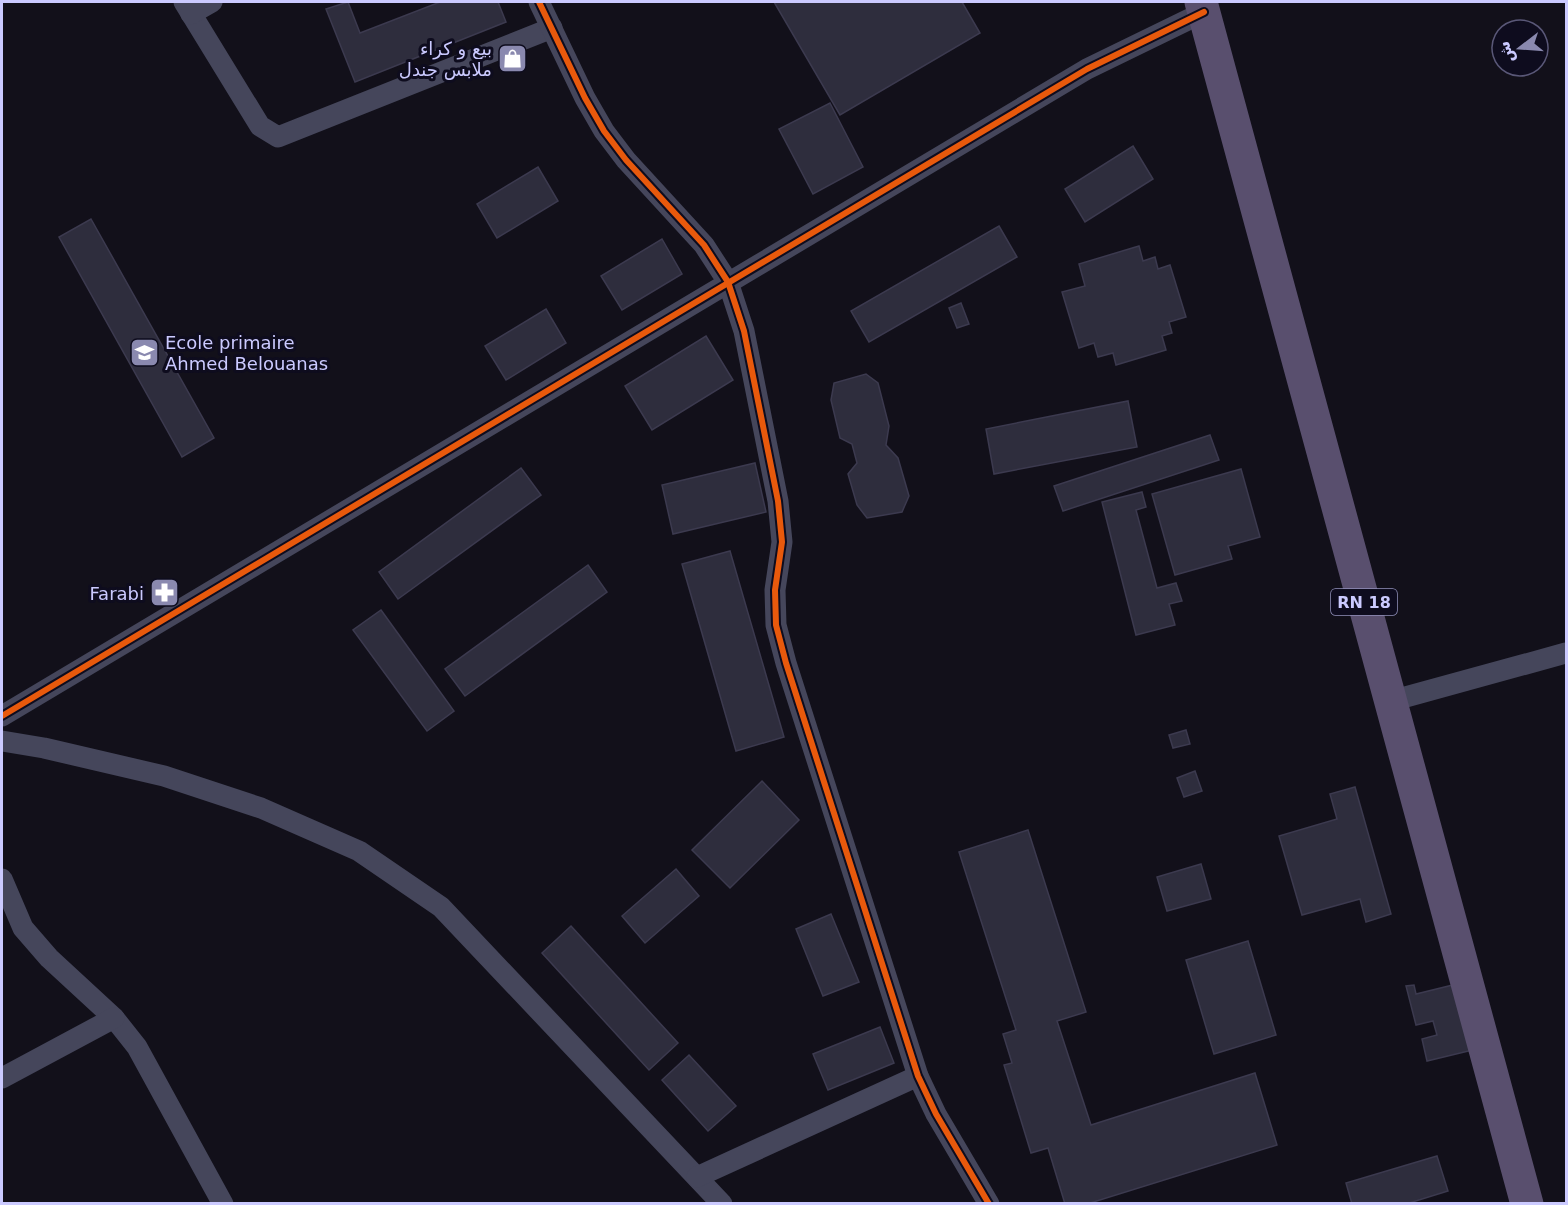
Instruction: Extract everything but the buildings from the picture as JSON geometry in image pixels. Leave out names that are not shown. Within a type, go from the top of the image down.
[{"type":"main road","name":"RN 18","points":[[1203,7],[1527,1203]]},
{"type":"street","points":[[212,2],[188,8],[260,126],[278,137],[552,28]]},
{"type":"street","points":[[539,2],[604,131],[626,160],[704,245],[729,282],[744,332],[778,501],[782,542],[775,591],[776,625],[786,663],[918,1076],[936,1114],[989,1203]]},
{"type":"street","points":[[2,716],[1087,69],[1203,7]]},
{"type":"street","points":[[1391,700],[1566,653]]},
{"type":"street","points":[[2,741],[44,748],[164,776],[261,808],[359,851],[441,907],[722,1203]]},
{"type":"street","points":[[2,879],[9,901],[23,928],[49,958],[114,1018],[137,1047],[223,1203]]},
{"type":"street","points":[[2,1078],[114,1018]]},
{"type":"street","points":[[697,1177],[918,1076]]},
{"type":"cycle path","points":[[539,2],[585,98],[604,131],[626,160],[704,245],[728,282],[744,331],[778,501],[782,542],[775,590],[776,625],[786,663],[918,1076],[936,1114],[989,1204]]},
{"type":"cycle path","points":[[2,716],[1087,69],[1204,12]]},
{"type":"place","name":"بيع و كراء ملابس جندل","points":[[513,58]]},
{"type":"place","name":"Ecole primaire Ahmed Belouanas","points":[[144,352]]},
{"type":"place","name":"Farabi","points":[[165,593]]}]
